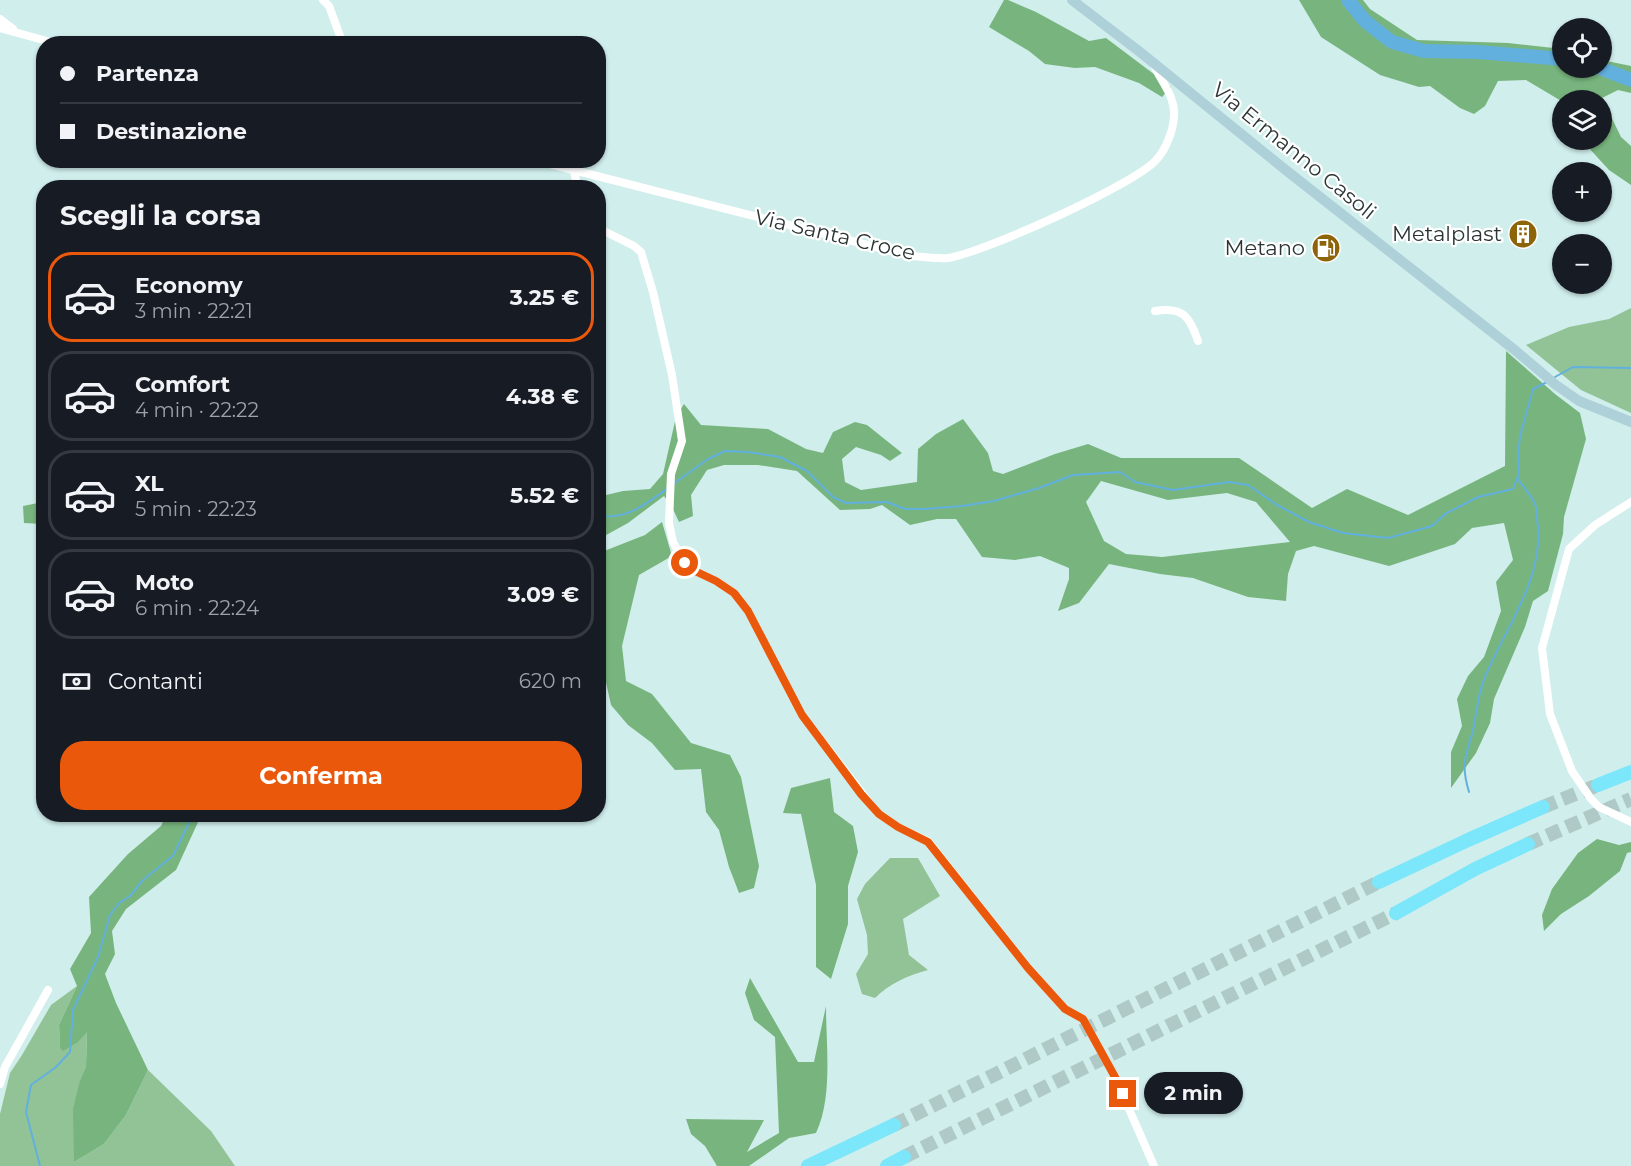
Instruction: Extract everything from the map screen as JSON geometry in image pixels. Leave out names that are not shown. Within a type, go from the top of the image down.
[{"type":"highway","points":[[1598,785],[1631,772]]},
{"type":"highway","points":[[1379,882],[1543,807]]},
{"type":"highway","points":[[1396,914],[1475,869],[1528,844]]},
{"type":"highway","points":[[807,1166],[894,1125]]},
{"type":"highway","points":[[887,1166],[904,1157]]},
{"type":"main road","name":"Via Ermanno Casoli","points":[[1071,0],[1153,62],[1556,385],[1579,401],[1631,422]]},
{"type":"street","points":[[323,0],[329,6],[340,36]]},
{"type":"street","points":[[0,19],[16,32]]},
{"type":"street","points":[[0,28],[36,38]]},
{"type":"street","name":"Via Santa Croce","points":[[563,168],[911,256],[945,258],[963,254],[1026,229],[1119,186],[1157,160],[1166,145],[1174,118],[1170,95],[1153,62]]},
{"type":"street","points":[[574,172],[576,180]]},
{"type":"street","points":[[606,232],[641,252],[653,292],[672,375],[682,441],[671,474],[669,523],[673,542],[685,563],[734,593],[748,611],[802,715],[861,794],[879,814],[898,827],[928,842],[1028,968],[1065,1009],[1083,1019],[1115,1077],[1154,1166]]},
{"type":"street","points":[[1155,311],[1169,309],[1178,311],[1192,323],[1198,341]]},
{"type":"street","points":[[1631,502],[1595,525],[1569,549],[1542,648],[1550,714],[1572,771],[1599,807],[1631,822]]},
{"type":"street","points":[[0,1084],[5,1067],[48,990]]},
{"type":"green space","points":[[1004,0],[1036,12],[1089,41],[1106,38],[1171,87],[1162,97],[1139,83],[1095,67],[1075,68],[1045,64],[1029,51],[989,27]]},
{"type":"green space","points":[[1299,0],[1363,0],[1370,9],[1417,40],[1508,43],[1552,48],[1552,78],[1612,78],[1612,62],[1631,66],[1631,93],[1618,90],[1612,93],[1612,90],[1552,90],[1552,95],[1526,80],[1498,81],[1485,106],[1474,114],[1460,108],[1430,86],[1419,87],[1380,75],[1321,37]]},
{"type":"green space","points":[[1612,119],[1621,137],[1631,146],[1631,185],[1612,172],[1612,162],[1602,162],[1591,150],[1612,150]]},
{"type":"green space","points":[[1631,308],[1631,413],[1581,390],[1526,345],[1569,327],[1609,319]]},
{"type":"green space","points":[[1506,351],[1580,413],[1586,439],[1564,517],[1563,534],[1548,591],[1533,601],[1525,627],[1494,699],[1490,723],[1476,753],[1451,788],[1451,752],[1462,726],[1457,699],[1468,676],[1484,657],[1501,611],[1496,582],[1513,560],[1504,523],[1472,528],[1455,544],[1389,566],[1314,546],[1296,551],[1288,574],[1286,601],[1248,597],[1193,578],[1109,564],[1079,603],[1058,611],[1069,579],[1069,568],[1040,556],[1015,560],[982,557],[956,519],[937,519],[910,525],[882,505],[870,509],[840,510],[797,471],[758,465],[724,465],[707,470],[691,495],[693,516],[679,522],[664,496],[628,523],[606,535],[606,495],[650,489],[663,474],[676,417],[684,404],[701,425],[768,429],[806,449],[823,453],[833,432],[855,422],[867,425],[902,453],[890,461],[881,455],[856,447],[842,459],[845,482],[861,490],[917,482],[918,449],[936,434],[963,419],[988,453],[993,471],[1003,474],[1088,444],[1121,458],[1239,458],[1312,508],[1347,489],[1408,515],[1505,466]],"holes":[[[1101,481],[1168,500],[1227,493],[1256,502],[1290,542],[1162,557],[1126,554],[1104,541],[1086,502]]]},
{"type":"green space","points":[[36,503],[36,524],[24,523],[23,506]]},
{"type":"green space","points":[[662,522],[672,556],[639,575],[622,646],[626,681],[652,694],[691,743],[730,755],[741,777],[759,866],[754,888],[739,893],[719,830],[706,812],[701,769],[675,770],[652,743],[628,725],[611,705],[606,682],[606,550],[645,535]]},
{"type":"green space","points":[[830,778],[834,812],[853,826],[858,852],[848,886],[848,924],[831,979],[816,967],[816,885],[801,814],[783,813],[791,788]]},
{"type":"green space","points":[[163,822],[198,822],[176,870],[126,909],[112,931],[115,954],[105,974],[116,1003],[148,1070],[126,1115],[104,1144],[74,1162],[73,1109],[86,1066],[87,1032],[78,1042],[63,1051],[60,1048],[59,1025],[77,986],[70,969],[91,933],[89,897],[128,854]]},
{"type":"green space","points":[[1597,839],[1619,845],[1631,842],[1631,852],[1627,853],[1620,871],[1589,896],[1561,914],[1544,931],[1542,915],[1552,889],[1578,853]]},
{"type":"green space","points":[[890,858],[918,858],[940,896],[903,919],[909,955],[928,970],[899,981],[875,998],[862,994],[856,974],[868,954],[867,935],[857,899],[865,884]]},
{"type":"green space","points":[[750,978],[798,1062],[814,1062],[826,1006],[827,1088],[825,1104],[816,1133],[789,1138],[749,1166],[717,1166],[705,1146],[691,1134],[686,1119],[764,1120],[747,1152],[779,1133],[775,1037],[754,1020],[745,993]]},
{"type":"green space","points":[[77,986],[59,1025],[60,1047],[87,1030],[86,1066],[80,1080],[74,1162],[104,1144],[126,1115],[148,1070],[211,1131],[235,1166],[0,1166],[0,1114],[10,1073],[51,1005]]},
{"type":"waterway","points":[[1348,0],[1365,21],[1392,42],[1424,51],[1478,52],[1552,58]]},
{"type":"waterway","points":[[1612,73],[1631,80]]},
{"type":"waterway","points":[[1555,377],[1573,367],[1631,368]]},
{"type":"waterway","points":[[673,484],[708,459],[725,451],[748,452],[780,457],[807,471],[833,497],[846,503],[887,502],[905,509],[925,509],[994,501],[1073,475],[1120,472],[1135,482],[1173,490],[1229,482],[1248,485],[1277,505],[1309,522],[1343,533],[1388,538],[1432,526],[1445,514],[1478,497],[1513,489],[1519,474],[1520,436],[1533,389],[1547,382]]},
{"type":"waterway","points":[[1469,792],[1465,762],[1480,691],[1522,601],[1536,561],[1538,540],[1536,508],[1531,496],[1518,479]]},
{"type":"waterway","points":[[606,516],[636,510],[668,488]]},
{"type":"waterway","points":[[40,1166],[26,1112],[31,1085],[56,1067],[70,1052],[73,1010],[98,957],[110,915],[143,880],[173,856],[189,822]]},
{"type":"tunnel","points":[[1543,807],[1598,785]]},
{"type":"tunnel","points":[[1528,844],[1631,799]]},
{"type":"tunnel","points":[[894,1125],[1379,882]]},
{"type":"tunnel","points":[[904,1157],[1396,913]]},
{"type":"place","name":"Metalplast","points":[[1523,234]]},
{"type":"place","name":"Metano","points":[[1326,248]]},
{"type":"route","points":[[685,563],[734,593],[748,611],[802,715],[861,794],[879,814],[898,827],[928,842],[1028,968],[1065,1009],[1083,1019],[1123,1094]]}]
